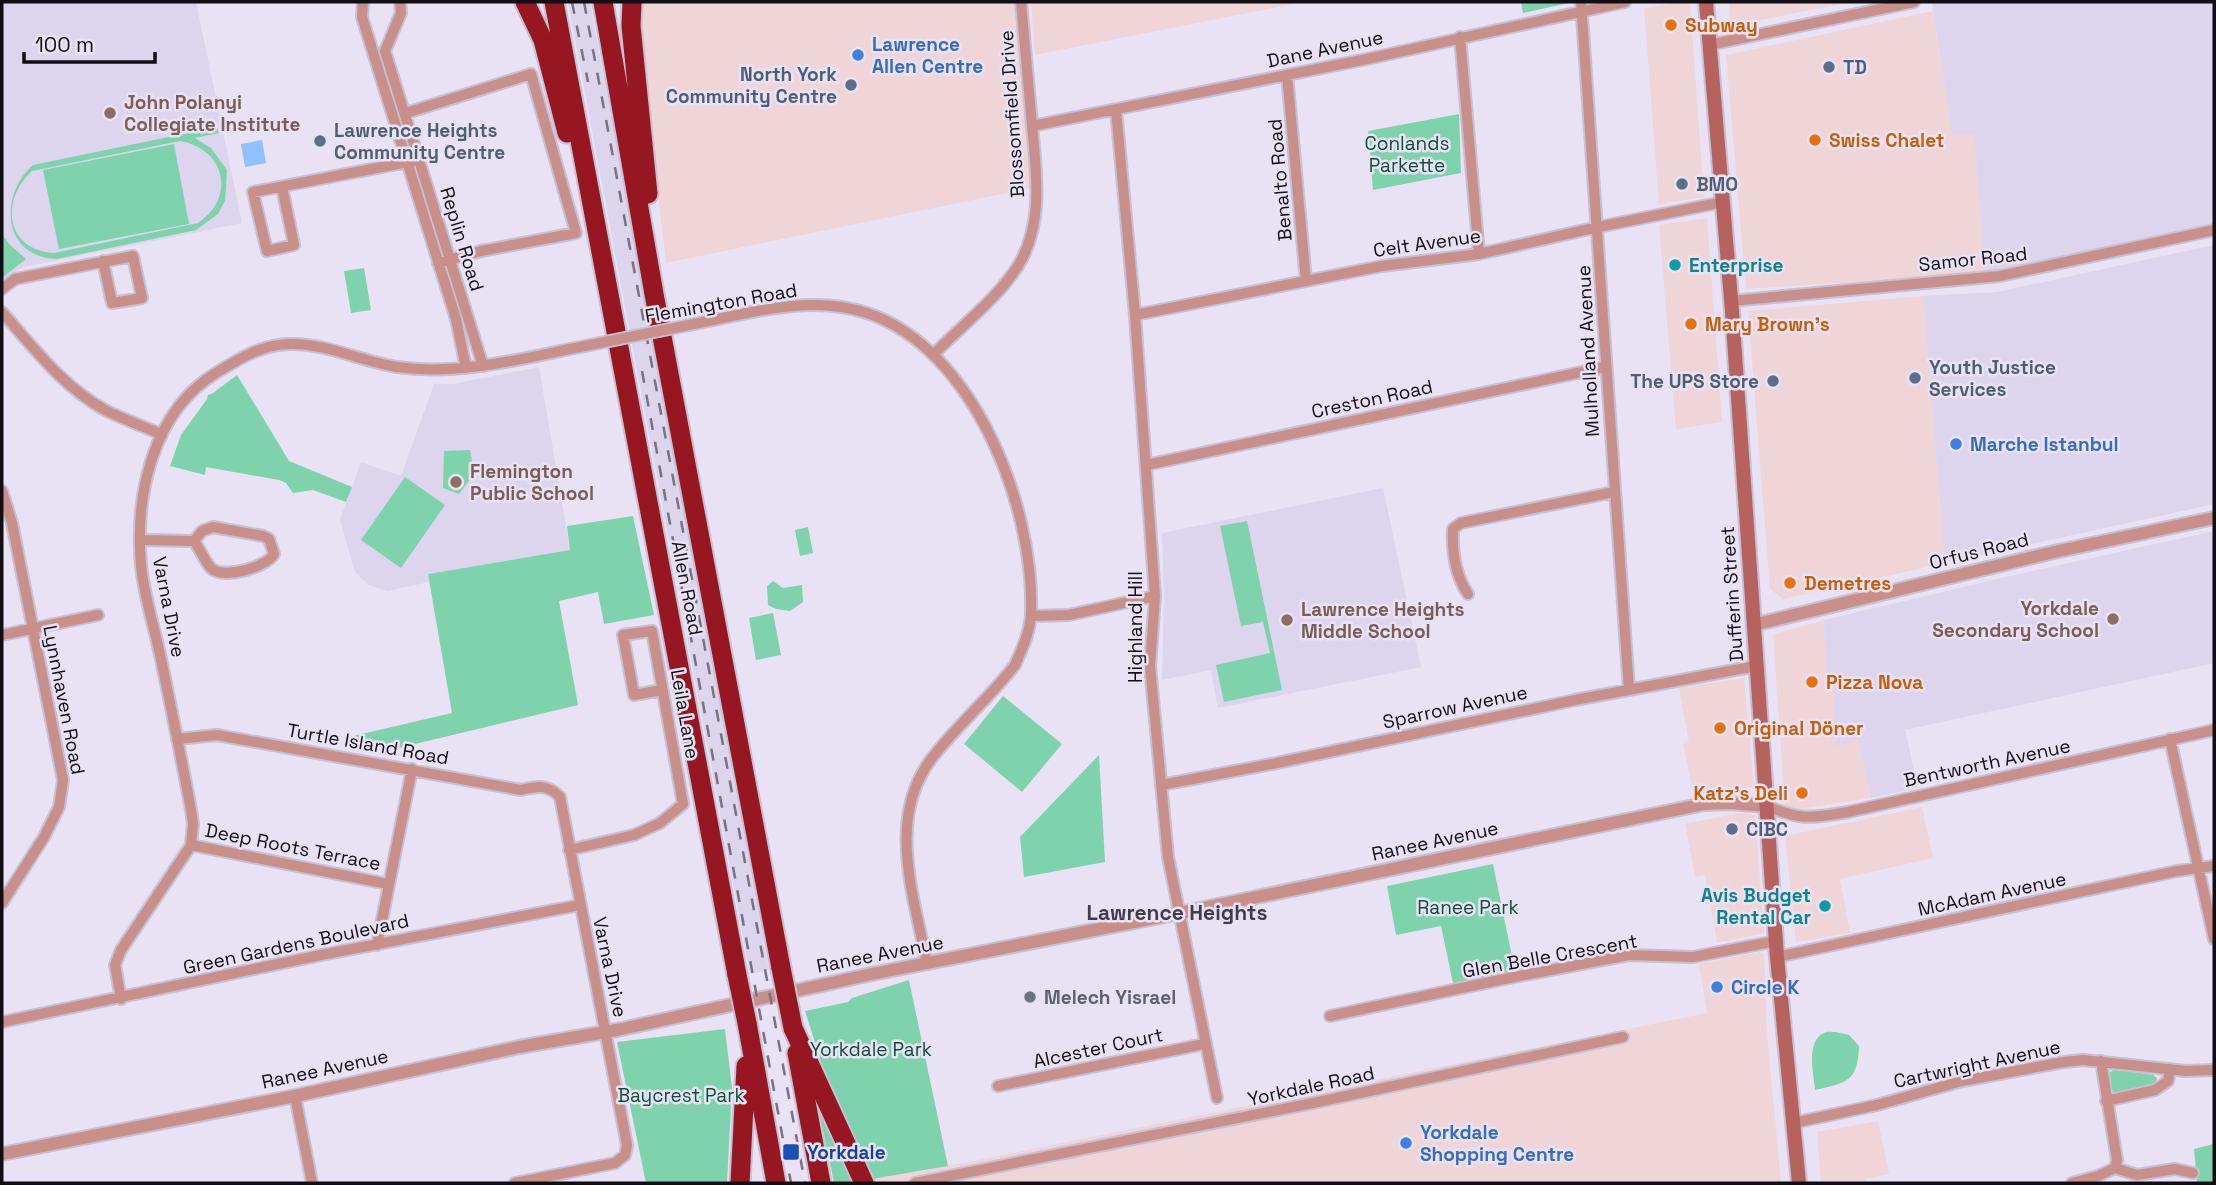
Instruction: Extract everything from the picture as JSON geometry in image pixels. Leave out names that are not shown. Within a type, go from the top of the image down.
[{"type":"highway","points":[[525,2],[543,40],[611,303]]},
{"type":"highway","name":"Allen Road","points":[[554,2],[776,1183]]},
{"type":"highway","name":"Allen Road","points":[[603,2],[654,294],[821,1183]]},
{"type":"highway","points":[[632,2],[631,26],[660,283],[654,294]]},
{"type":"highway","points":[[740,1183],[747,1023]]},
{"type":"highway","points":[[793,1028],[864,1183]]},
{"type":"main road","name":"Dufferin Street","points":[[1706,2],[1731,301],[1777,957],[1799,1183]]},
{"type":"street","name":"Replin Road","points":[[363,2],[362,17],[407,162],[483,366]]},
{"type":"street","name":"Replin Road","points":[[400,2],[401,13],[385,51],[419,159],[466,368]]},
{"type":"street","name":"Blossomfield Drive","points":[[933,355],[1001,288],[1025,253],[1034,226],[1036,208],[1032,127],[1021,2]]},
{"type":"street","name":"Dane Avenue","points":[[1032,127],[1460,37],[1581,6],[1625,2]]},
{"type":"street","points":[[1709,45],[1914,2]]},
{"type":"street","name":"Mulholland Avenue","points":[[1581,6],[1629,690]]},
{"type":"street","points":[[1460,37],[1479,254]]},
{"type":"street","points":[[406,113],[531,74],[576,233],[444,261]]},
{"type":"street","name":"Benalto Road","points":[[1287,75],[1306,281]]},
{"type":"street","name":"Highland Hill","points":[[1116,110],[1146,465],[1155,596],[1150,666],[1168,856],[1217,1098]]},
{"type":"street","points":[[282,187],[295,245],[267,251],[253,192],[419,159]]},
{"type":"street","name":"Celt Avenue","points":[[1135,315],[1419,260],[1479,254],[1723,202]]},
{"type":"street","name":"Samor Road","points":[[1731,301],[2000,276],[2214,230]]},
{"type":"street","points":[[2,289],[15,279],[103,261],[133,256],[142,298],[112,303],[103,261]]},
{"type":"street","name":"Flemington Road","points":[[160,434],[181,403],[207,378],[251,351],[285,344],[314,344],[397,367],[436,370],[466,368],[786,306],[829,305],[857,310],[884,320],[911,336],[933,355],[976,411],[1005,471],[1023,533],[1031,616],[1023,648],[1015,665],[934,754],[914,790],[905,833],[906,855],[927,964]]},
{"type":"street","points":[[2,312],[57,374],[75,389],[105,410],[160,434]]},
{"type":"street","name":"Creston Road","points":[[1146,465],[1605,367]]},
{"type":"street","name":"Varna Drive","points":[[160,434],[145,484],[141,567],[193,824],[191,845]]},
{"type":"street","name":"Lynnhaven Road","points":[[2,491],[12,523],[64,780],[59,807],[44,838],[2,902]]},
{"type":"street","points":[[1468,594],[1460,582],[1452,545],[1453,528],[1461,523],[1614,492]]},
{"type":"street","name":"Orfus Road","points":[[1753,625],[2054,552],[2214,518]]},
{"type":"street","points":[[141,540],[194,541],[204,552],[209,566],[216,572],[223,573],[255,567],[270,561],[274,554],[269,539],[213,527],[202,531],[194,541]]},
{"type":"street","points":[[1031,616],[1069,615],[1155,596]]},
{"type":"street","points":[[2,635],[98,615]]},
{"type":"street","name":"Leila Lane","points":[[569,850],[634,835],[660,823],[683,804],[652,631],[623,635],[634,695],[662,690]]},
{"type":"street","name":"Sparrow Avenue","points":[[1161,785],[1756,666]]},
{"type":"street","name":"Bentworth Avenue","points":[[1767,806],[1791,817],[1836,814],[2214,730]]},
{"type":"street","name":"Turtle Island Road","points":[[177,739],[217,735],[521,790],[539,786],[553,789]]},
{"type":"street","points":[[2170,739],[2214,939]]},
{"type":"street","points":[[377,945],[412,769]]},
{"type":"street","name":"Varna Drive","points":[[515,1183],[615,1163],[625,1155],[627,1145],[560,797],[553,789]]},
{"type":"street","name":"Ranee Avenue","points":[[2,1154],[295,1096],[519,1047],[606,1033],[872,974],[1704,804],[1767,806]]},
{"type":"street","points":[[121,999],[115,965],[121,950],[191,845]]},
{"type":"street","name":"Deep Roots Terrace","points":[[191,845],[388,884]]},
{"type":"street","name":"McAdam Avenue","points":[[1777,957],[2177,871],[2214,866]]},
{"type":"street","name":"Green Gardens Boulevard","points":[[2,1022],[580,905]]},
{"type":"street","name":"Glen Belle Crescent","points":[[1330,1016],[1629,956],[1693,957],[1776,941]]},
{"type":"street","name":"Yorkdale Road","points":[[916,1183],[1623,1037]]},
{"type":"street","name":"Alcester Court","points":[[999,1086],[1204,1044]]},
{"type":"street","name":"Cartwright Avenue","points":[[1793,1117],[1870,1107],[1962,1081],[2064,1062],[2083,1060],[2170,1069],[2214,1070]]},
{"type":"street","points":[[2101,1061],[2116,1148],[2115,1168]]},
{"type":"street","points":[[2106,1101],[2155,1090],[2168,1080],[2170,1069]]},
{"type":"street","points":[[295,1096],[312,1183]]},
{"type":"street","points":[[2072,1183],[2115,1168],[2137,1175],[2175,1169],[2193,1173]]},
{"type":"shaded area","name":"John Polanyi Collegiate Institute","points":[[196,2],[242,223],[24,267],[2,279],[2,3]]},
{"type":"shaded area","points":[[568,2],[590,2],[769,970],[750,974]]},
{"type":"shaded area","points":[[640,2],[1016,2],[1031,188],[666,263],[640,44]]},
{"type":"shaded area","points":[[1031,2],[1299,2],[1299,3],[1035,55]]},
{"type":"shaded area","points":[[1690,2],[1704,197],[1659,204],[1644,8]]},
{"type":"shaded area","points":[[1729,2],[1852,2],[1730,26]]},
{"type":"shaded area","points":[[1932,2],[2214,2],[2214,223],[1985,274],[1974,133],[1952,135]]},
{"type":"shaded area","points":[[1933,11],[1952,134],[1974,132],[1985,274],[1746,289],[1726,55]]},
{"type":"shaded area","points":[[1707,218],[1722,422],[1676,429],[1659,225]]},
{"type":"shaded area","points":[[2214,245],[2214,504],[1945,563],[1923,296],[1997,292]]},
{"type":"shaded area","points":[[1923,296],[1945,563],[1783,599],[1770,589],[1748,311]]},
{"type":"shaded area","name":"Flemington Public School","points":[[539,367],[570,550],[428,574],[429,582],[387,591],[369,585],[355,572],[340,520],[361,462],[401,476],[434,384],[453,384]]},
{"type":"shaded area","name":"Lawrence Heights Middle School","points":[[1383,488],[1421,667],[1218,708],[1211,670],[1162,680],[1162,533]]},
{"type":"shaded area","points":[[2214,531],[2214,663],[1905,730],[1918,788],[1871,798],[1858,740],[1836,746],[1833,684],[1827,684],[1824,620]]},
{"type":"shaded area","points":[[1824,620],[1827,684],[1833,684],[1836,745],[1858,740],[1871,798],[1798,809],[1785,807],[1773,634]]},
{"type":"shaded area","points":[[1744,678],[1754,787],[1694,798],[1683,744],[1689,743],[1679,688]]},
{"type":"shaded area","points":[[1922,807],[1933,858],[1840,879],[1850,933],[1796,942],[1785,836]]},
{"type":"shaded area","points":[[1740,813],[1755,815],[1764,933],[1717,943],[1705,875],[1695,877],[1685,824]]},
{"type":"shaded area","points":[[1760,952],[1764,954],[1767,1034],[1781,1183],[874,1183],[873,1179],[1707,1013],[1699,964]]},
{"type":"shaded area","points":[[1878,1121],[1889,1174],[1866,1179],[1867,1183],[1821,1183],[1817,1132]]},
{"type":"green space","points":[[1521,2],[1569,2],[1569,3],[1523,13]]},
{"type":"green space","name":"Conlands Parkette","points":[[1459,114],[1461,173],[1373,190],[1368,131]]},
{"type":"green space","points":[[217,127],[219,133],[195,138],[211,148],[227,170],[225,201],[218,214],[196,230],[57,259],[38,256],[16,236],[11,222],[11,207],[15,191],[22,177],[33,165]],"holes":[[[180,141],[196,146],[216,164],[221,188],[218,201],[210,213],[198,223],[54,253],[38,250],[25,243],[17,233],[12,209],[15,196],[32,171]]]},
{"type":"green space","points":[[174,144],[189,224],[59,249],[43,170]]},
{"type":"green space","points":[[2,234],[26,259],[2,278]]},
{"type":"green space","points":[[364,268],[371,310],[351,313],[344,271]]},
{"type":"green space","points":[[237,375],[289,461],[352,487],[346,502],[313,490],[293,493],[286,483],[279,480],[206,467],[205,475],[170,466],[181,435],[208,395]]},
{"type":"green space","points":[[470,450],[474,474],[459,494],[443,488],[444,451]]},
{"type":"green space","points":[[405,477],[445,505],[401,568],[361,540]]},
{"type":"green space","points":[[633,516],[654,615],[604,624],[598,592],[559,601],[578,705],[390,750],[353,736],[452,713],[428,574],[570,550],[567,526]]},
{"type":"green space","points":[[1247,521],[1282,690],[1224,702],[1216,665],[1270,653],[1263,622],[1241,626],[1220,526]]},
{"type":"green space","points":[[808,527],[813,553],[800,556],[795,530]]},
{"type":"green space","points":[[773,581],[783,588],[802,585],[803,602],[790,611],[768,605],[767,586]]},
{"type":"green space","points":[[773,613],[781,655],[756,660],[749,618]]},
{"type":"green space","points":[[1003,696],[1062,744],[1022,792],[964,744]]},
{"type":"green space","points":[[1099,755],[1105,862],[1024,877],[1020,837]]},
{"type":"green space","name":"Ranee Park","points":[[1493,864],[1515,971],[1453,983],[1441,926],[1396,935],[1387,886]]},
{"type":"green space","name":"Yorkdale Park","points":[[909,980],[948,1166],[872,1179],[835,1105],[805,1011],[848,1002],[852,998]]},
{"type":"green space","name":"Baycrest Park","points":[[725,1029],[732,1088],[727,1183],[646,1183],[617,1042]]},
{"type":"green space","points":[[1824,1033],[1849,1035],[1859,1046],[1856,1067],[1843,1082],[1815,1090],[1812,1059],[1814,1043]]},
{"type":"green space","points":[[2115,1069],[2153,1075],[2157,1078],[2155,1086],[2114,1095],[2109,1090],[2107,1074]]},
{"type":"green space","points":[[816,1097],[860,1183],[834,1183]]},
{"type":"green space","points":[[2214,1144],[2214,1183],[2197,1183],[2194,1149]]},
{"type":"water","points":[[262,140],[266,163],[245,167],[241,144]]},
{"type":"railway","points":[[572,2],[588,82]]},
{"type":"railway","points":[[584,2],[805,1183]]},
{"type":"railway","points":[[642,371],[791,1183]]},
{"type":"place","name":"Subway","points":[[1671,25]]},
{"type":"place","name":"Lawrence Allen Centre","points":[[858,55]]},
{"type":"place","name":"TD","points":[[1829,67]]},
{"type":"place","name":"North York Community Centre","points":[[851,85]]},
{"type":"place","name":"John Polanyi Collegiate Institute","points":[[110,113]]},
{"type":"place","name":"Swiss Chalet","points":[[1815,140]]},
{"type":"place","name":"Lawrence Heights Community Centre","points":[[320,141]]},
{"type":"place","name":"BMO","points":[[1682,184]]},
{"type":"place","name":"Enterprise","points":[[1675,265]]},
{"type":"place","name":"Mary Brown's","points":[[1691,324]]},
{"type":"place","name":"Youth Justice Services","points":[[1915,378]]},
{"type":"place","name":"The UPS Store","points":[[1773,381]]},
{"type":"place","name":"Marche Istanbul","points":[[1956,444]]},
{"type":"place","name":"Flemington Public School","points":[[456,482]]},
{"type":"place","name":"Demetres","points":[[1790,583]]},
{"type":"place","name":"Yorkdale Secondary School","points":[[2113,619]]},
{"type":"place","name":"Lawrence Heights Middle School","points":[[1287,620]]},
{"type":"place","name":"Pizza Nova","points":[[1812,682]]},
{"type":"place","name":"Original Döner","points":[[1720,728]]},
{"type":"place","name":"Katz's Deli","points":[[1802,793]]},
{"type":"place","name":"CIBC","points":[[1732,829]]},
{"type":"place","name":"Avis Budget Rental Car","points":[[1825,906]]},
{"type":"place","name":"Circle K","points":[[1717,987]]},
{"type":"place","name":"Melech Yisrael","points":[[1030,997]]},
{"type":"place","name":"Yorkdale Shopping Centre","points":[[1406,1143]]},
{"type":"place","name":"Yorkdale","points":[[791,1152]]},
{"type":"district","name":"Lawrence Heights","points":[[1177,912]]}]
